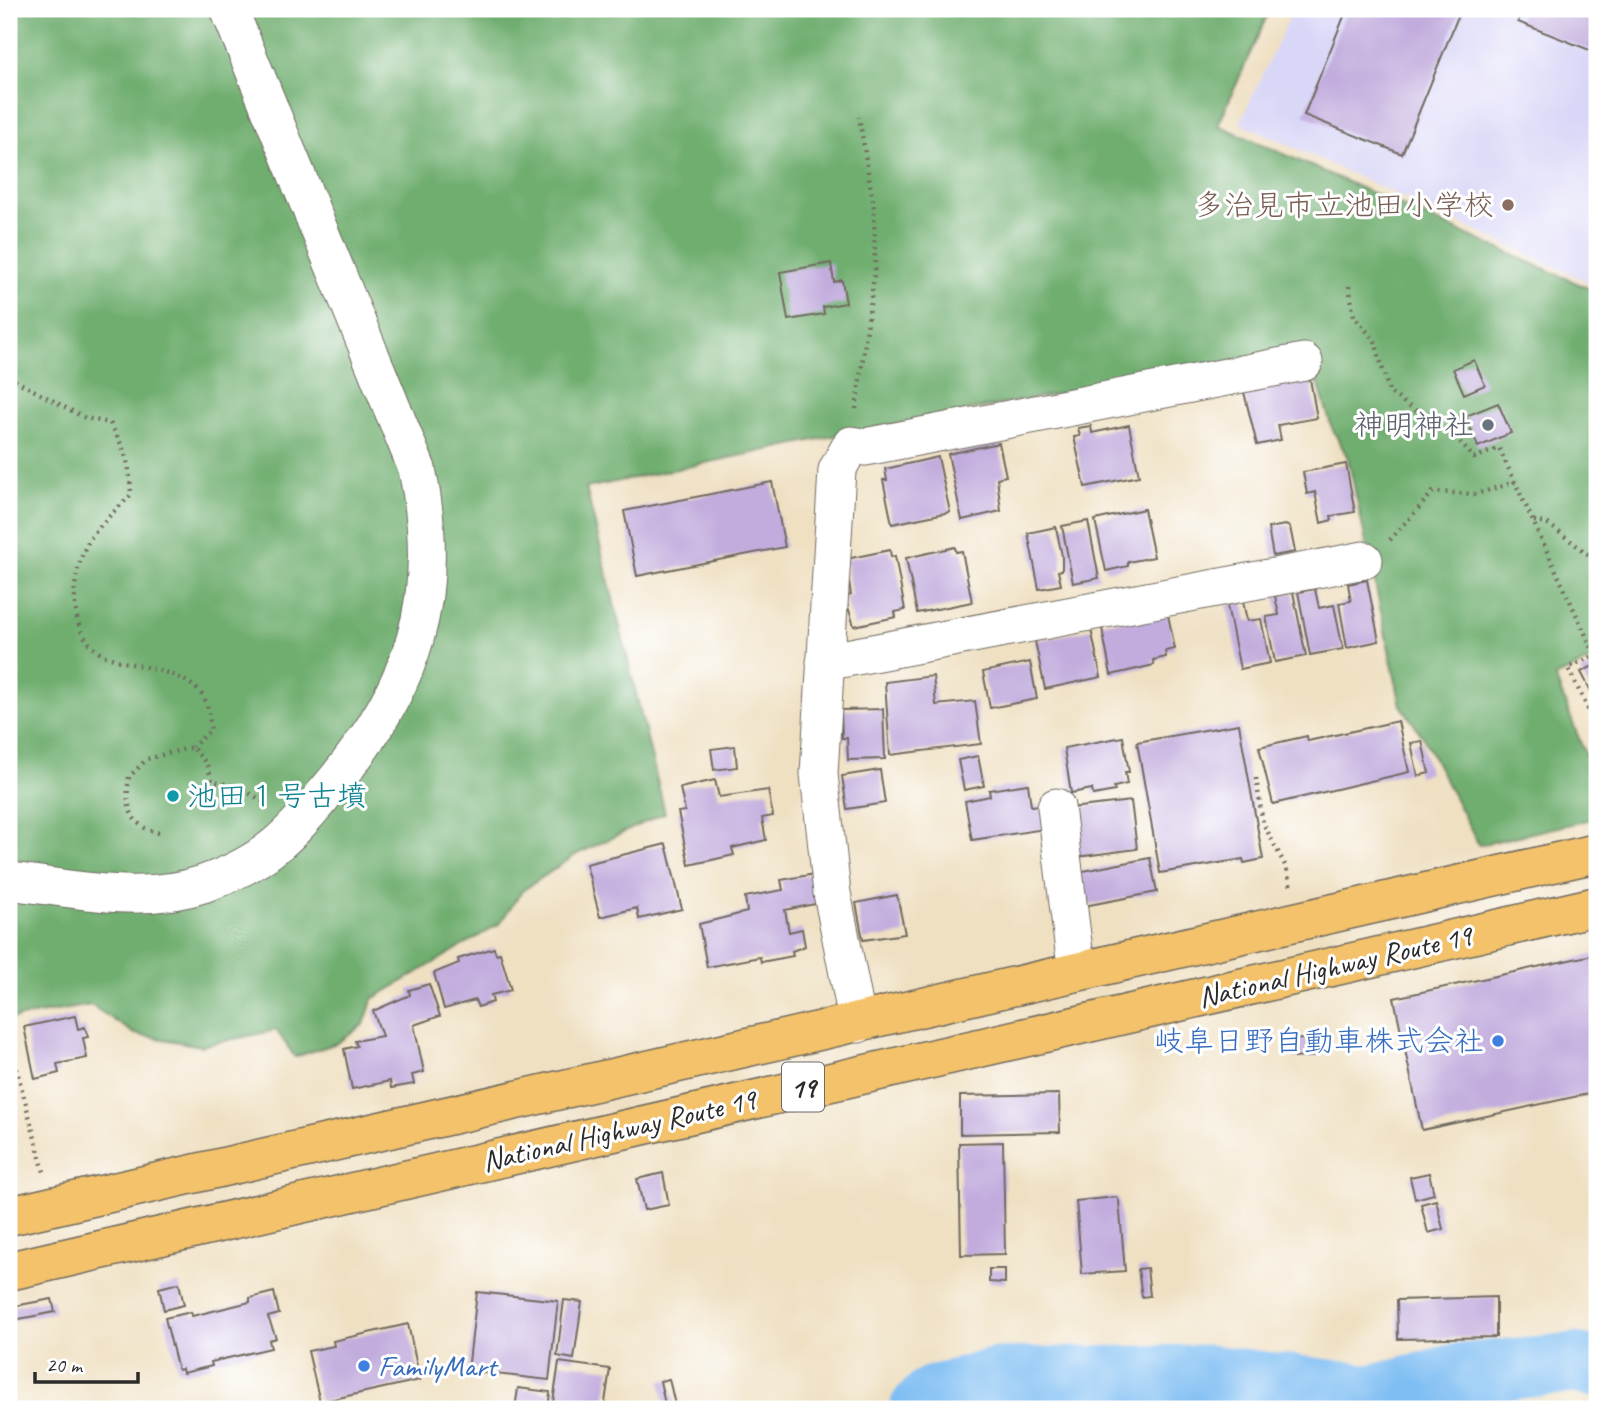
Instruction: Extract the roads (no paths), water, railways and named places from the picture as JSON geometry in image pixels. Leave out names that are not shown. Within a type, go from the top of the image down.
[{"type":"highway","name":"National Highway Route 19","points":[[9,1216],[1597,853]]},
{"type":"highway","name":"National Highway Route 19","points":[[9,1270],[1597,906]]},
{"type":"street","points":[[9,881],[140,896],[201,884],[258,861],[300,823],[350,764],[387,708],[411,656],[422,615],[429,555],[426,511],[417,468],[229,9]]},
{"type":"street","points":[[858,1024],[832,893],[819,774],[837,470],[851,445],[865,447],[1304,362]]},
{"type":"street","points":[[825,662],[1364,560]]},
{"type":"street","points":[[1056,807],[1074,951],[1080,971]]},
{"type":"waterway","points":[[920,1409],[933,1396],[997,1378],[1208,1375],[1371,1395],[1456,1374],[1574,1363],[1597,1367]]},
{"type":"place","name":"多治見市立池田小学校","points":[[1508,205]]},
{"type":"place","name":"神明神社","points":[[1488,425]]},
{"type":"place","name":"池田１号古墳","points":[[173,796]]},
{"type":"place","name":"岐阜日野自動車株式会社","points":[[1498,1041]]},
{"type":"place","name":"FamilyMart","points":[[364,1366]]}]
